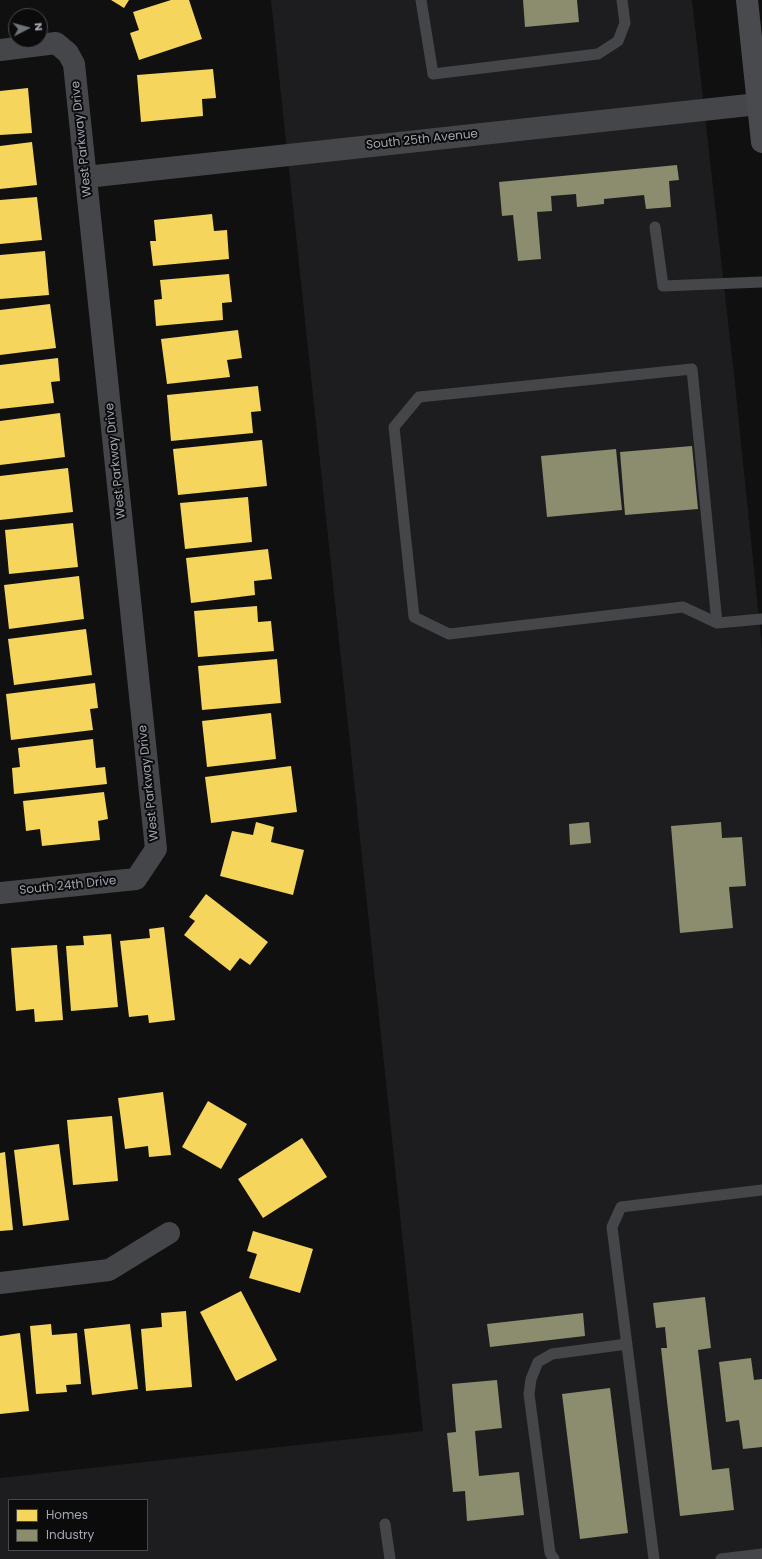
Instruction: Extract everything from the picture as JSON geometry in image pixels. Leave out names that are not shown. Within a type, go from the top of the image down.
[{"type":"main road","points":[[747,0],[759,94],[762,142]]},
{"type":"street","name":"West Parkway Drive","points":[[0,50],[56,43],[68,53],[74,64],[156,849],[136,879]]},
{"type":"street","name":"South 25th Avenue","points":[[86,178],[759,94]]},
{"type":"street","name":"South 24th Drive","points":[[0,893],[136,879]]},
{"type":"street","points":[[0,1283],[109,1270],[169,1233]]},
{"type":"lane","points":[[421,0],[432,74],[598,54],[618,41],[625,23],[622,0]]},
{"type":"lane","points":[[655,226],[663,286],[762,282]]},
{"type":"lane","points":[[717,623],[692,369],[419,397],[394,426],[414,617],[449,634],[683,607],[717,623],[762,619]]},
{"type":"lane","points":[[654,1559],[612,1227],[621,1207],[762,1190]]},
{"type":"lane","points":[[554,1559],[550,1553],[529,1394],[531,1379],[538,1362],[552,1354],[627,1344]]},
{"type":"lane","points":[[385,1524],[390,1559]]},
{"type":"lane","points":[[721,1559],[762,1554]]},
{"type":"shaded area","points":[[271,0],[692,0],[735,384],[762,648],[762,1559],[0,1559],[0,1478],[423,1431]]},
{"type":"building: Homes","points":[[111,0],[129,0],[124,8]]},
{"type":"building: Homes","points":[[171,0],[189,0],[202,39],[139,60],[130,33],[139,30],[133,12]]},
{"type":"building: Homes","points":[[213,69],[216,98],[202,99],[203,116],[141,122],[137,75]]},
{"type":"building: Homes","points":[[28,88],[32,133],[0,135],[0,91]]},
{"type":"building: Homes","points":[[32,142],[37,185],[0,189],[0,146]]},
{"type":"building: Homes","points":[[37,197],[42,240],[0,244],[0,200]]},
{"type":"building: Homes","points":[[212,214],[214,231],[227,230],[229,259],[153,266],[150,241],[156,241],[154,220]]},
{"type":"building: Homes","points":[[45,251],[49,295],[0,299],[0,255]]},
{"type":"building: Homes","points":[[229,274],[232,302],[222,303],[223,320],[156,326],[154,300],[162,299],[160,280]]},
{"type":"building: Homes","points":[[50,304],[56,348],[0,355],[0,310]]},
{"type":"building: Homes","points":[[238,330],[242,358],[227,360],[230,377],[167,384],[161,339]]},
{"type":"building: Homes","points":[[58,358],[60,381],[51,382],[54,403],[0,409],[0,365]]},
{"type":"building: Homes","points":[[258,386],[261,411],[251,412],[253,433],[171,441],[167,395]]},
{"type":"building: Homes","points":[[60,413],[65,457],[0,465],[0,421]]},
{"type":"building: Homes","points":[[262,440],[267,486],[178,495],[173,449]]},
{"type":"building: Homes","points":[[68,468],[73,512],[0,520],[0,476]]},
{"type":"building: Homes","points":[[248,497],[252,542],[185,549],[180,503]]},
{"type":"building: Homes","points":[[73,523],[78,567],[9,574],[5,530]]},
{"type":"building: Homes","points":[[268,549],[272,579],[254,581],[255,595],[191,603],[186,558]]},
{"type":"building: Homes","points":[[79,576],[84,619],[9,629],[4,585]]},
{"type":"building: Homes","points":[[257,606],[258,622],[271,621],[274,651],[198,657],[194,611]]},
{"type":"building: Homes","points":[[86,629],[92,675],[14,685],[8,639]]},
{"type":"building: Homes","points":[[277,659],[281,703],[202,710],[198,666]]},
{"type":"building: Homes","points":[[95,683],[98,708],[90,709],[93,730],[11,740],[6,694]]},
{"type":"building: Homes","points":[[271,713],[276,759],[207,767],[202,721]]},
{"type":"building: Homes","points":[[93,739],[96,768],[105,767],[107,784],[14,794],[12,768],[20,767],[18,748]]},
{"type":"building: Homes","points":[[291,766],[297,812],[211,823],[205,777]]},
{"type":"building: Homes","points":[[104,792],[108,819],[98,821],[100,840],[42,846],[40,829],[26,831],[23,801]]},
{"type":"building: Homes","points":[[256,822],[274,827],[271,842],[304,850],[293,895],[220,876],[232,831],[253,835]]},
{"type":"building: Homes","points":[[206,894],[268,942],[250,965],[240,958],[230,971],[184,935],[195,921],[189,917]]},
{"type":"building: Homes","points":[[164,927],[175,1020],[149,1023],[148,1015],[129,1017],[120,941],[150,938],[149,929]]},
{"type":"building: Homes","points":[[111,934],[118,1007],[71,1011],[66,946],[84,945],[83,936]]},
{"type":"building: Homes","points":[[57,945],[63,1020],[35,1022],[34,1009],[16,1011],[11,948]]},
{"type":"building: Homes","points":[[163,1092],[171,1155],[149,1157],[148,1146],[125,1149],[118,1098]]},
{"type":"building: Homes","points":[[208,1101],[247,1124],[221,1169],[182,1147]]},
{"type":"building: Homes","points":[[112,1116],[118,1181],[73,1185],[67,1120]]},
{"type":"building: Homes","points":[[302,1138],[327,1177],[263,1218],[238,1179]]},
{"type":"building: Homes","points":[[59,1144],[69,1220],[23,1226],[14,1150]]},
{"type":"building: Homes","points":[[5,1152],[13,1230],[0,1231],[0,1153]]},
{"type":"building: Homes","points":[[253,1231],[313,1249],[300,1293],[249,1278],[257,1254],[247,1251]]},
{"type":"building: Homes","points":[[241,1291],[277,1360],[236,1381],[200,1312]]},
{"type":"building: Homes","points":[[186,1311],[192,1387],[146,1391],[141,1329],[162,1327],[161,1313]]},
{"type":"building: Homes","points":[[51,1324],[52,1335],[77,1333],[81,1384],[66,1385],[67,1392],[36,1394],[30,1326]]},
{"type":"building: Homes","points":[[130,1324],[138,1389],[92,1395],[84,1329]]},
{"type":"building: Homes","points":[[20,1333],[29,1411],[0,1414],[0,1336]]},
{"type":"building: Industry","points":[[523,0],[577,0],[579,22],[525,27]]},
{"type":"building: Industry","points":[[677,165],[679,180],[669,181],[671,207],[646,209],[644,195],[604,199],[604,204],[577,207],[576,194],[551,196],[552,211],[537,212],[541,259],[518,261],[513,215],[502,216],[499,182]]},
{"type":"building: Industry","points":[[692,446],[698,509],[625,515],[620,452]]},
{"type":"building: Industry","points":[[616,449],[622,510],[547,517],[541,456]]},
{"type":"building: Industry","points":[[589,822],[591,843],[570,845],[569,824]]},
{"type":"building: Industry","points":[[721,822],[722,838],[742,837],[746,886],[729,887],[733,928],[680,933],[671,826]]},
{"type":"building: Industry","points":[[705,1297],[711,1348],[698,1350],[712,1470],[729,1468],[734,1510],[680,1516],[661,1348],[667,1348],[665,1327],[656,1328],[653,1303]]},
{"type":"building: Industry","points":[[583,1313],[585,1336],[490,1347],[487,1324]]},
{"type":"building: Industry","points":[[751,1358],[754,1380],[762,1379],[762,1447],[743,1449],[739,1420],[726,1422],[719,1362]]},
{"type":"building: Industry","points":[[497,1380],[502,1428],[475,1431],[479,1476],[519,1472],[524,1515],[467,1521],[465,1491],[453,1492],[447,1433],[456,1432],[452,1384]]},
{"type":"building: Industry","points":[[610,1388],[628,1533],[580,1539],[562,1394]]}]
